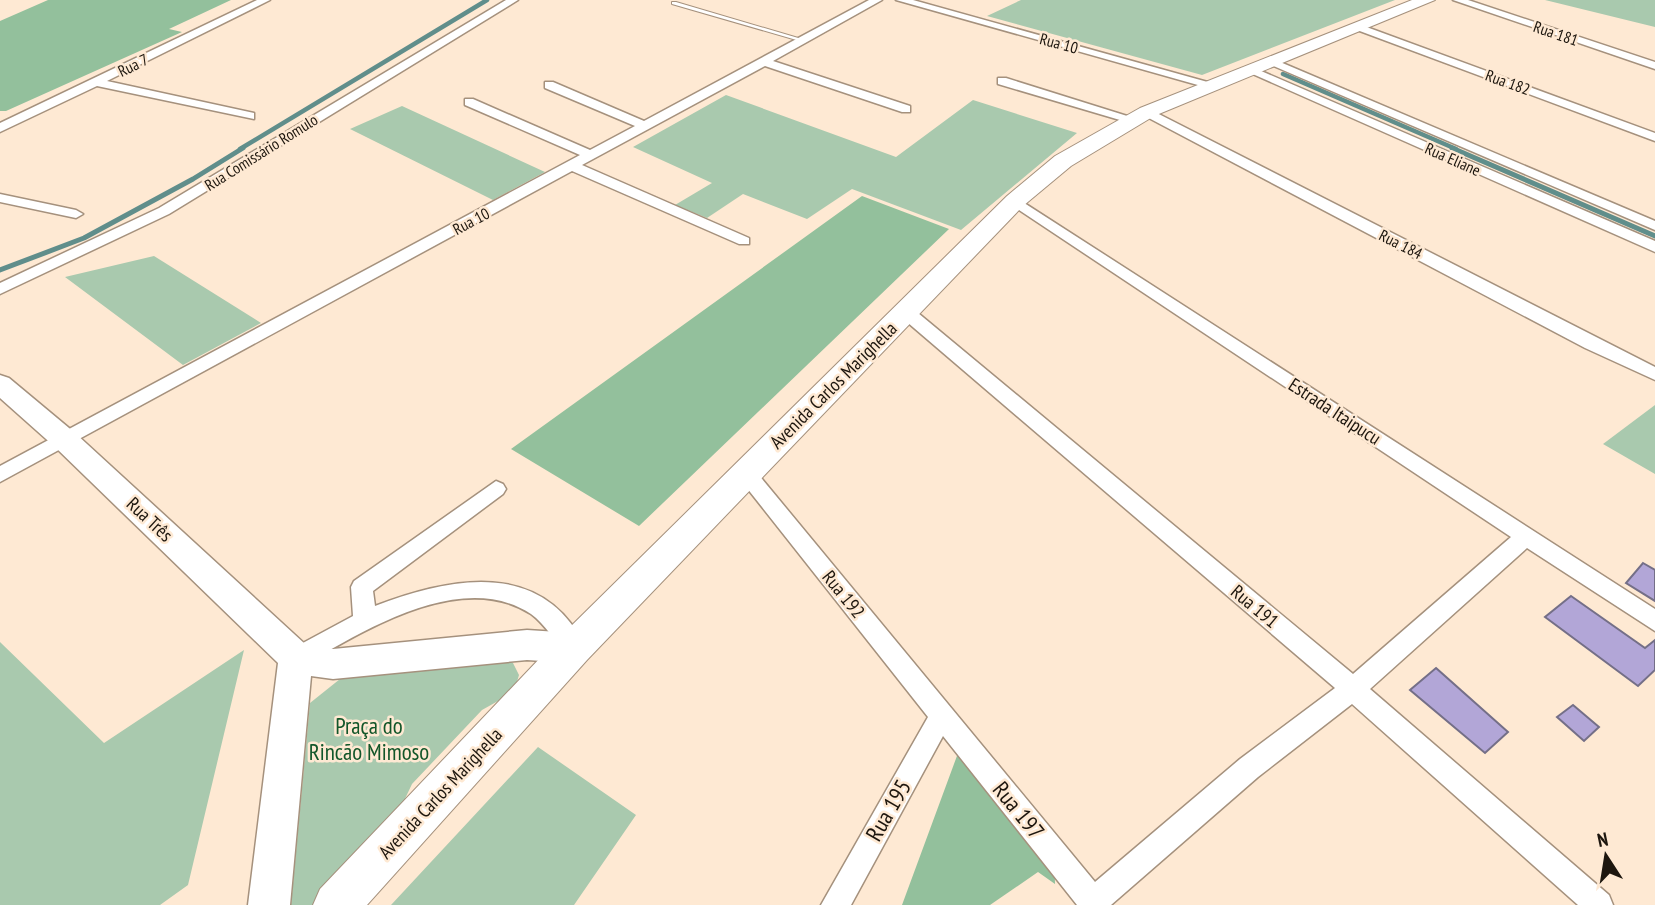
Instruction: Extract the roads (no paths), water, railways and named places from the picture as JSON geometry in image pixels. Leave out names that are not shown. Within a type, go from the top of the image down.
[{"type":"main road","name":"Avenida Carlos Marighella","points":[[336,905],[574,648],[1015,201],[1063,161],[1141,116],[1427,0]]},
{"type":"main road","name":"Rua Três","points":[[0,384],[65,440],[296,658]]},
{"type":"main road","points":[[269,905],[296,658],[333,664],[516,646],[574,648]]},
{"type":"street","name":"Rua 7","points":[[0,128],[265,0]]},
{"type":"street","name":"Rua Comissário Romulo","points":[[0,289],[164,211],[513,0]]},
{"type":"street","name":"Rua 10","points":[[65,440],[877,0]]},
{"type":"street","name":"Rua 10","points":[[901,0],[1216,86]]},
{"type":"street","name":"Rua 181","points":[[1458,0],[1655,66]]},
{"type":"street","name":"Rua 182","points":[[1361,28],[1655,137]]},
{"type":"street","points":[[765,62],[906,109]]},
{"type":"street","name":"Rua Eliane","points":[[1262,66],[1655,226]]},
{"type":"street","name":"Rua Eliane","points":[[1262,66],[1655,247]]},
{"type":"street","name":"Rua 184","points":[[1002,81],[1141,116],[1655,374]]},
{"type":"street","points":[[96,82],[250,116]]},
{"type":"street","points":[[549,85],[646,126]]},
{"type":"street","points":[[469,102],[592,155]]},
{"type":"street","points":[[572,166],[744,241]]},
{"type":"street","points":[[0,198],[76,214]]},
{"type":"street","name":"Estrada Itaipucu","points":[[1015,201],[1655,621]]},
{"type":"street","points":[[1640,219],[1655,209]]},
{"type":"street","name":"Rua 191","points":[[906,312],[1353,689],[1599,905]]},
{"type":"street","points":[[0,475],[65,440]]},
{"type":"street","name":"Rua 192","points":[[746,473],[942,715]]},
{"type":"street","points":[[365,619],[362,587],[496,489]]},
{"type":"street","points":[[1094,904],[1249,768],[1353,689],[1526,536]]},
{"type":"street","points":[[296,658],[365,619],[420,597],[460,591],[486,591],[516,597],[538,607],[574,648]]},
{"type":"street","name":"Rua 197","points":[[942,715],[1094,904]]},
{"type":"street","name":"Rua 195","points":[[835,905],[942,715]]},
{"type":"lane","points":[[674,3],[802,40]]},
{"type":"waterway","points":[[240,149],[487,0]]},
{"type":"waterway","points":[[1283,74],[1456,149]]},
{"type":"waterway","points":[[0,270],[84,238],[193,179],[243,148]]},
{"type":"waterway","points":[[1452,148],[1655,236]]},
{"type":"park label","name":"Praça do Rincão Mimoso","points":[[369,738]]}]
